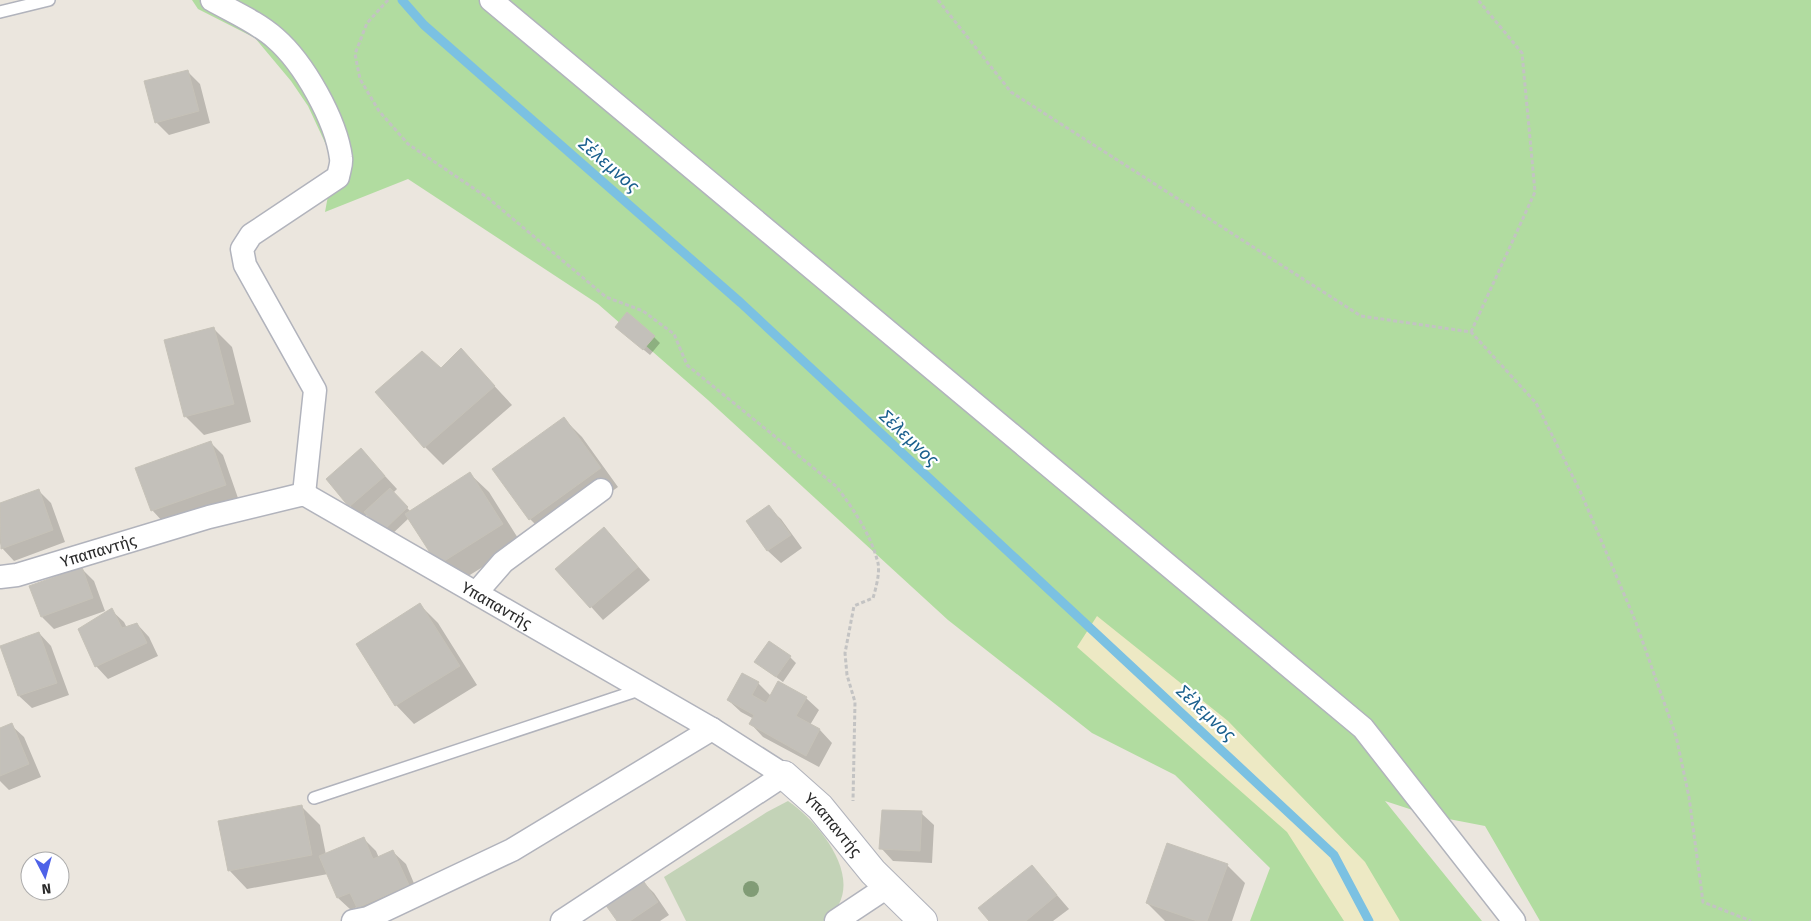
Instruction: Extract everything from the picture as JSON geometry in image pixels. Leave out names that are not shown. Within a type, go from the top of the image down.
[{"type":"street","points":[[212,0],[276,38],[294,59],[312,84],[323,106],[336,137],[341,160],[338,177],[251,235],[242,249],[244,265],[315,390],[304,494]]},
{"type":"street","points":[[491,0],[1363,728],[1514,921]]},
{"type":"street","points":[[476,593],[503,562],[601,490]]},
{"type":"street","name":"Υπαπαντής","points":[[0,577],[17,575],[209,517],[304,494],[712,729],[784,775],[820,807],[873,872],[923,921]]},
{"type":"street","points":[[353,921],[368,918],[512,850],[712,729]]},
{"type":"street","points":[[562,921],[784,775]]},
{"type":"street","points":[[836,921],[887,887]]},
{"type":"lane","points":[[0,12],[49,0]]},
{"type":"lane","points":[[314,798],[642,689]]},
{"type":"path","points":[[388,0],[367,23],[355,54],[360,79],[379,111],[408,144],[488,198],[606,297],[643,311],[674,334],[688,365],[837,487],[864,529],[878,565],[876,588],[873,598],[854,606],[845,653],[847,675],[855,702],[853,775],[855,850]]},
{"type":"path","points":[[938,0],[1011,92],[1361,316],[1471,332],[1536,403],[1581,493],[1635,620],[1676,736],[1689,797],[1703,902],[1750,921]]},
{"type":"path","points":[[1471,332],[1535,192],[1522,53],[1478,0]]},
{"type":"green space","points":[[192,0],[1811,0],[1811,921],[1540,921],[1485,826],[1428,815],[1385,801],[1482,921],[1250,921],[1270,868],[1175,775],[1092,733],[948,620],[708,400],[598,304],[408,179],[325,212],[332,174],[328,149],[308,106],[291,81],[255,38],[198,9]]},
{"type":"green space","points":[[788,801],[815,825],[837,857],[842,875],[843,892],[837,907],[823,921],[686,921],[664,877],[767,812]]},
{"type":"sand","points":[[1097,616],[1228,721],[1365,862],[1400,921],[1344,921],[1287,832],[1077,647]]},
{"type":"building","points":[[188,70],[199,111],[155,123],[144,81]]},
{"type":"building","points":[[627,312],[655,336],[643,350],[615,327]]},
{"type":"building","points":[[214,327],[234,404],[184,417],[164,340]]},
{"type":"building","points":[[461,348],[495,386],[424,448],[375,392],[422,351],[441,368]]},
{"type":"building","points":[[564,417],[601,468],[529,520],[492,469]]},
{"type":"building","points":[[211,441],[226,485],[151,511],[135,468]]},
{"type":"building","points":[[361,448],[385,476],[349,507],[326,479]]},
{"type":"building","points":[[470,472],[503,524],[438,565],[405,514]]},
{"type":"building","points":[[390,488],[408,507],[382,532],[364,512]]},
{"type":"building","points":[[39,489],[53,530],[1,549],[0,503]]},
{"type":"building","points":[[769,505],[791,535],[767,551],[746,521]]},
{"type":"building","points":[[604,527],[638,567],[590,608],[555,569]]},
{"type":"building","points":[[82,567],[93,598],[41,617],[29,586]]},
{"type":"building","points":[[420,603],[460,666],[395,706],[356,644]]},
{"type":"building","points":[[112,608],[122,628],[137,623],[147,643],[95,667],[78,629]]},
{"type":"building","points":[[39,632],[57,683],[18,696],[0,646]]},
{"type":"building","points":[[769,641],[791,656],[776,677],[754,662]]},
{"type":"building","points":[[742,673],[759,682],[752,695],[766,703],[778,681],[807,697],[796,716],[820,729],[806,756],[749,724],[754,715],[727,700]]},
{"type":"building","points":[[12,723],[29,764],[0,776],[0,728]]},
{"type":"building","points":[[302,805],[312,855],[228,871],[218,821]]},
{"type":"building","points":[[882,810],[922,811],[920,851],[879,849]]},
{"type":"building","points":[[364,837],[373,859],[393,850],[409,885],[357,908],[350,893],[337,898],[319,856]]},
{"type":"building","points":[[1167,843],[1228,864],[1207,921],[1197,921],[1146,903]]},
{"type":"building","points":[[1032,865],[1057,895],[1026,921],[989,921],[978,908]]},
{"type":"building","points":[[642,879],[658,902],[630,921],[617,921],[605,904]]},
{"type":"waterway","name":"Σέλεμνος","points":[[402,0],[424,25],[741,303],[1334,855],[1369,921]]}]
